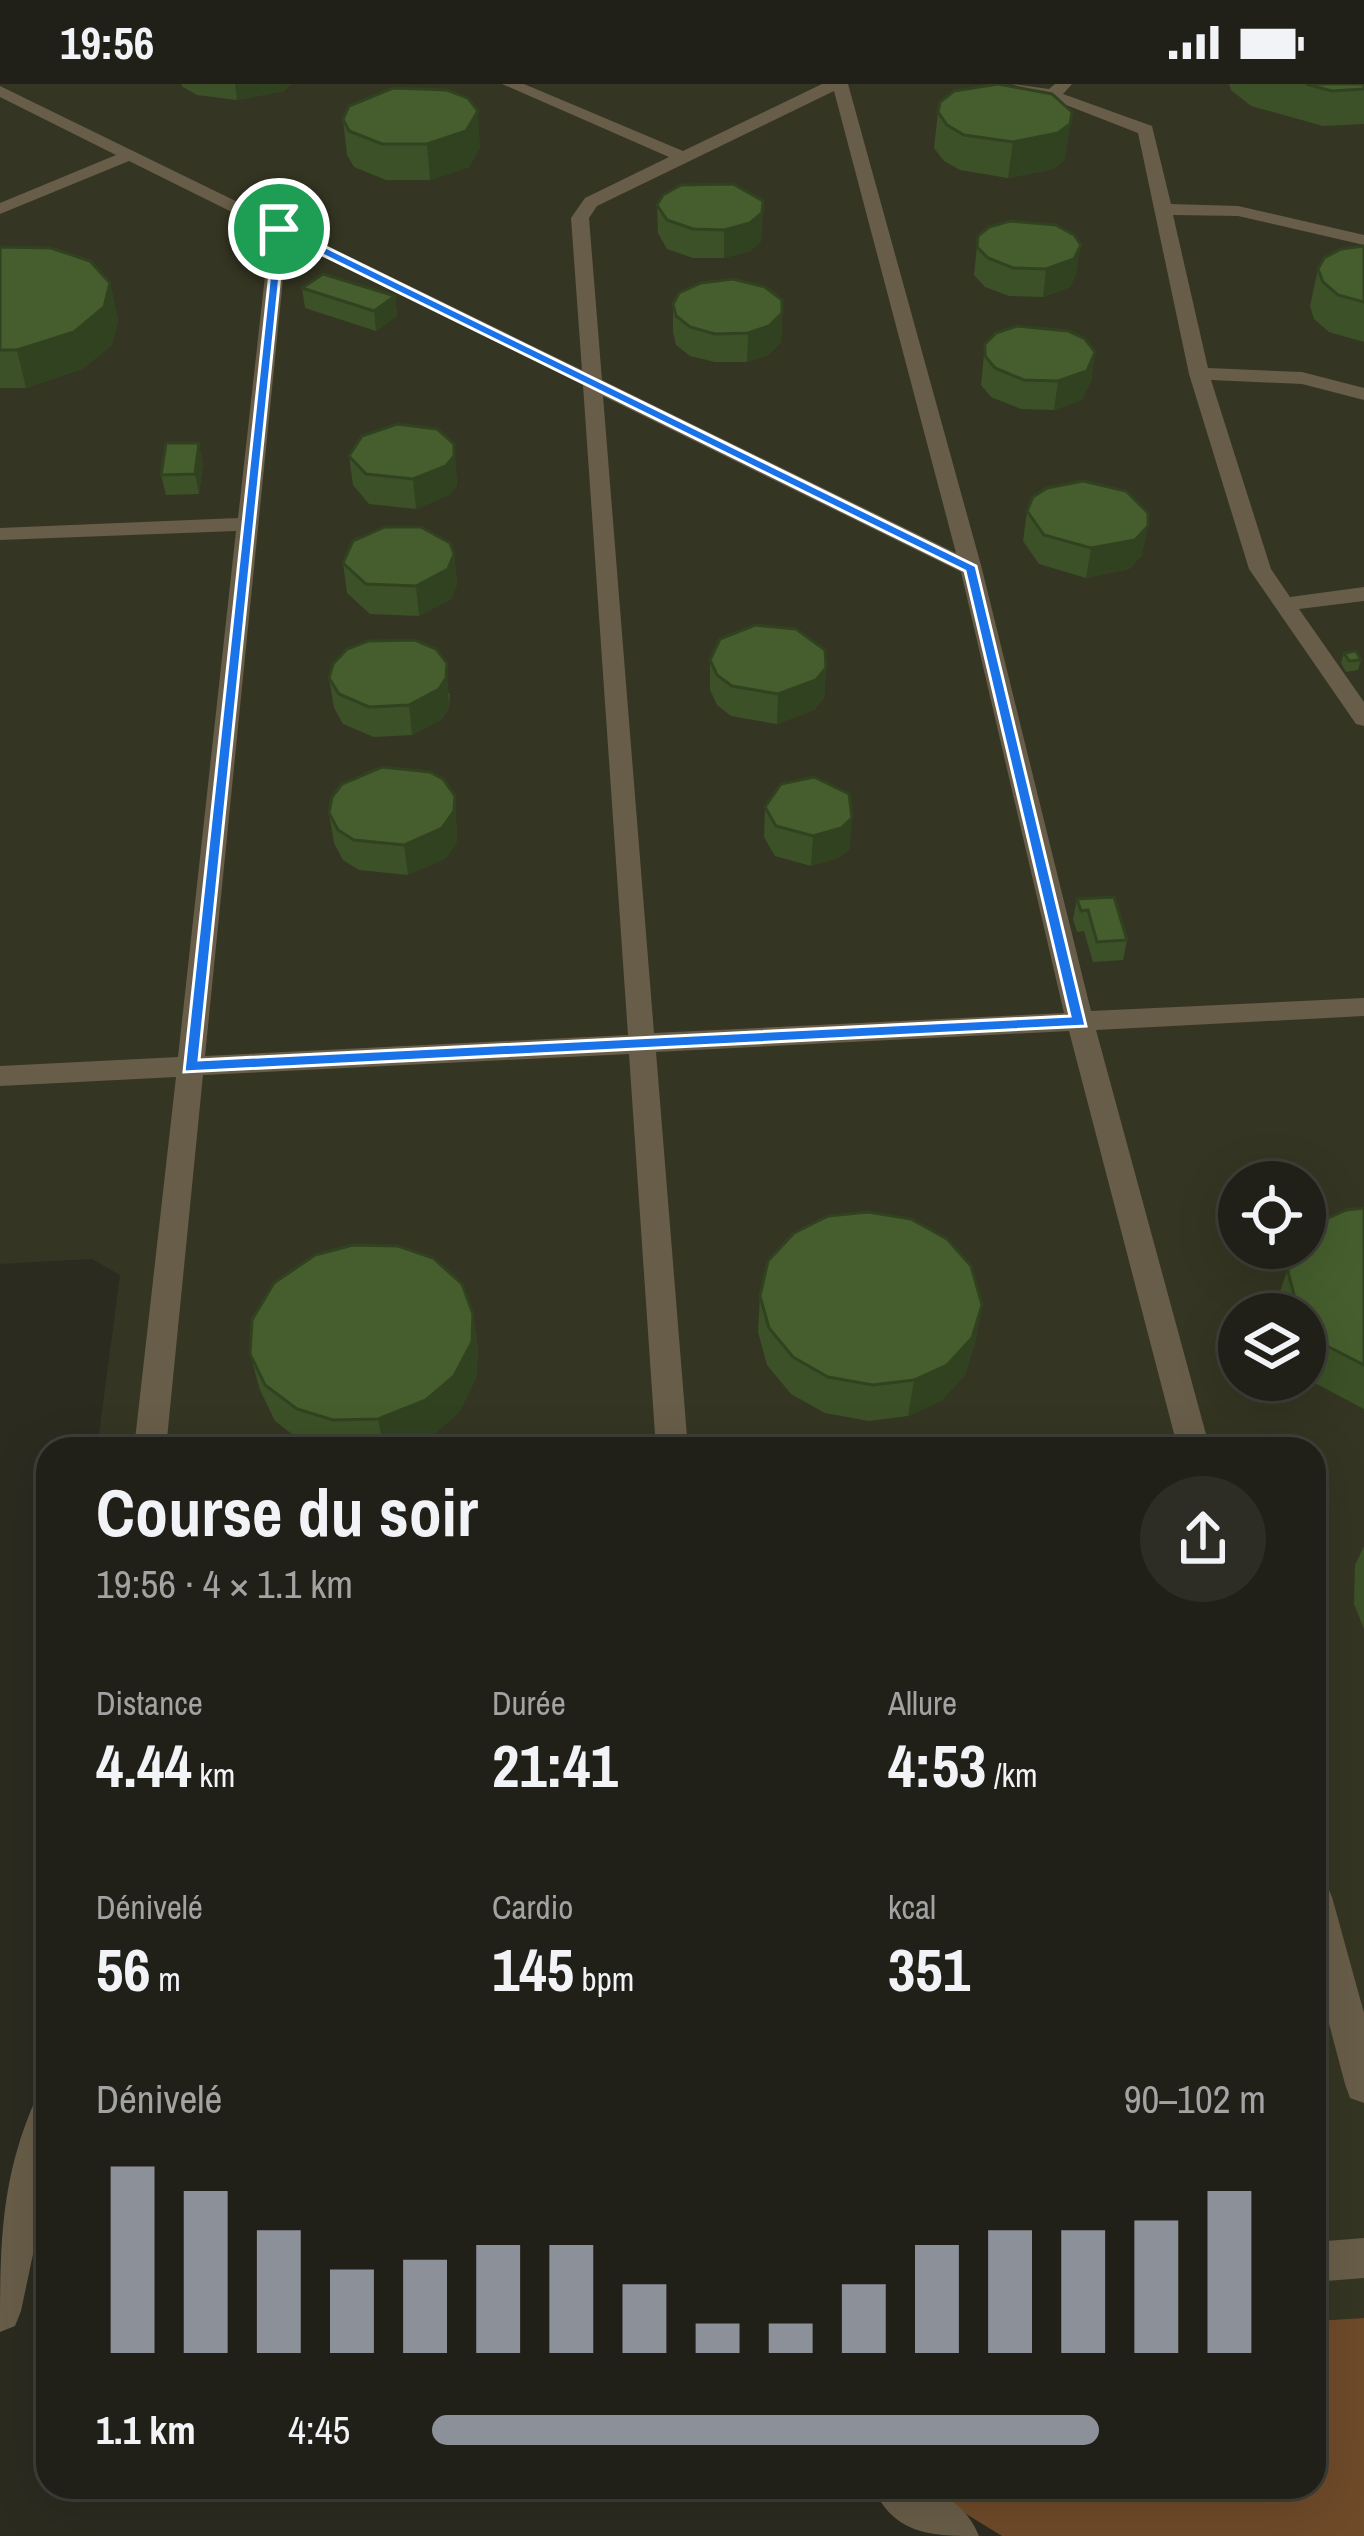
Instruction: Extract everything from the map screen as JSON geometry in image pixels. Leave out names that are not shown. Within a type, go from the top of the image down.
[{"type":"street","points":[[510,84],[683,157]]},
{"type":"street","points":[[671,1437],[580,218],[591,202],[838,84],[971,569],[1080,1022],[1191,1437]]},
{"type":"street","points":[[1020,84],[1058,90],[1146,130],[1199,374],[1260,568],[1364,719]]},
{"type":"street","points":[[0,91],[591,386],[971,569]]},
{"type":"street","points":[[0,209],[130,155]]},
{"type":"street","points":[[1163,209],[1238,211],[1364,240]]},
{"type":"street","points":[[150,1437],[279,229]]},
{"type":"street","points":[[1199,374],[1302,378],[1364,394]]},
{"type":"street","points":[[0,534],[248,524]]},
{"type":"street","points":[[1285,604],[1364,594]]},
{"type":"street","points":[[0,1076],[1364,1007]]},
{"type":"street","points":[[1326,1942],[1364,2084]]},
{"type":"street","points":[[0,2311],[36,2148]]},
{"type":"street","points":[[1326,2261],[1364,2258]]},
{"type":"street","points":[[910,2499],[957,2536]]},
{"type":"shaded area","points":[[0,84],[1364,84],[1364,2318],[1326,2320],[1326,1437],[99,1437],[120,1275],[92,1259],[0,1264]]},
{"type":"shaded area","points":[[1364,2318],[1364,2536],[1002,2536],[942,2499],[1326,2499],[1326,2320]]},
{"type":"building","points":[[998,84],[1052,94],[1072,112],[1070,124],[1058,133],[1013,142],[964,135],[947,125],[938,112],[940,102],[954,91]]},
{"type":"building","points":[[1306,84],[1364,84],[1364,89],[1332,91]]},
{"type":"building","points":[[393,88],[447,90],[468,98],[478,111],[466,131],[427,144],[382,144],[349,131],[343,119],[349,106]]},
{"type":"building","points":[[733,184],[763,201],[762,213],[750,223],[724,230],[693,229],[667,220],[657,205],[663,195],[681,185]]},
{"type":"building","points":[[1010,221],[1056,225],[1081,245],[1074,259],[1046,269],[1013,268],[988,258],[977,247],[978,236],[989,227]]},
{"type":"building","points":[[1364,246],[1364,302],[1338,295],[1323,282],[1318,269],[1324,258],[1341,249]]},
{"type":"building","points":[[0,247],[51,248],[90,261],[110,283],[104,307],[74,332],[17,350],[0,350]]},
{"type":"building","points":[[323,274],[395,296],[374,311],[302,288]]},
{"type":"building","points":[[733,279],[765,287],[782,300],[782,313],[769,326],[748,333],[715,334],[690,327],[676,316],[673,304],[679,293],[701,283]]},
{"type":"building","points":[[1017,326],[1068,331],[1085,339],[1095,352],[1087,371],[1058,381],[1024,380],[995,368],[985,356],[985,344],[996,333]]},
{"type":"building","points":[[397,424],[437,429],[454,444],[454,456],[446,466],[413,479],[366,474],[349,456],[362,436]]},
{"type":"building","points":[[166,443],[199,443],[195,474],[161,475]]},
{"type":"building","points":[[1083,481],[1126,491],[1148,513],[1148,526],[1135,540],[1091,548],[1044,535],[1027,511],[1033,497],[1047,488]]},
{"type":"building","points":[[385,527],[421,527],[450,543],[454,554],[448,569],[416,586],[366,584],[343,563],[353,541]]},
{"type":"building","points":[[755,625],[796,629],[825,650],[826,668],[816,680],[778,694],[732,686],[717,675],[710,660],[720,639]]},
{"type":"building","points":[[415,640],[436,649],[447,663],[446,678],[439,689],[409,705],[369,707],[339,694],[329,678],[333,664],[347,649],[368,641]]},
{"type":"building","points":[[1356,651],[1361,660],[1349,661],[1344,653]]},
{"type":"building","points":[[382,767],[430,772],[443,779],[455,796],[454,811],[442,828],[404,845],[354,840],[338,830],[329,813],[332,797],[342,784]]},
{"type":"building","points":[[814,777],[849,794],[852,818],[841,828],[813,836],[776,826],[765,807],[781,784]]},
{"type":"building","points":[[1114,897],[1127,940],[1097,942],[1088,910],[1081,911],[1077,899]]},
{"type":"building","points":[[1364,1208],[1364,1365],[1326,1345],[1326,1293],[1294,1293],[1288,1272],[1326,1269],[1326,1219]]},
{"type":"building","points":[[868,1212],[911,1219],[947,1239],[971,1266],[982,1305],[972,1338],[947,1365],[914,1380],[873,1385],[828,1377],[793,1357],[769,1328],[760,1296],[768,1261],[794,1233],[828,1216]]},
{"type":"building","points":[[353,1245],[398,1246],[433,1258],[462,1284],[473,1314],[472,1342],[454,1376],[426,1400],[378,1419],[333,1420],[297,1409],[265,1385],[250,1354],[252,1320],[274,1283],[315,1255]]},
{"type":"route","points":[[279,229],[971,569],[1080,1022],[190,1067],[279,229]]}]
